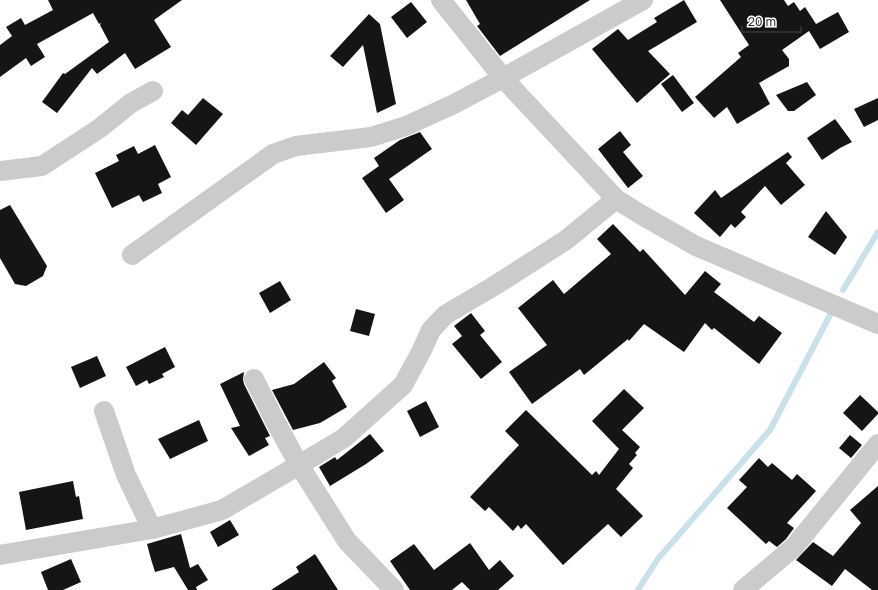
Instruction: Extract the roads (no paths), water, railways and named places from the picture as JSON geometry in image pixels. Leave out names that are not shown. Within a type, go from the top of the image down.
[{"type":"street","points":[[440,0],[503,78],[616,199],[696,246],[878,324]]},
{"type":"street","points":[[132,255],[273,154],[296,146],[371,137],[406,126],[454,104],[503,78],[643,0]]},
{"type":"street","points":[[0,171],[42,166],[100,128],[131,103],[153,91]]},
{"type":"street","points":[[0,555],[152,529],[222,510],[344,438],[403,385],[431,330],[445,315],[566,240],[616,199]]},
{"type":"street","points":[[254,379],[274,421],[299,465],[347,541],[394,590]]},
{"type":"street","points":[[104,411],[126,476],[152,529]]},
{"type":"street","points":[[743,590],[794,547],[878,444]]},
{"type":"waterway","points":[[843,290],[878,232]]},
{"type":"waterway","points":[[638,590],[657,560],[770,430],[831,313]]}]
